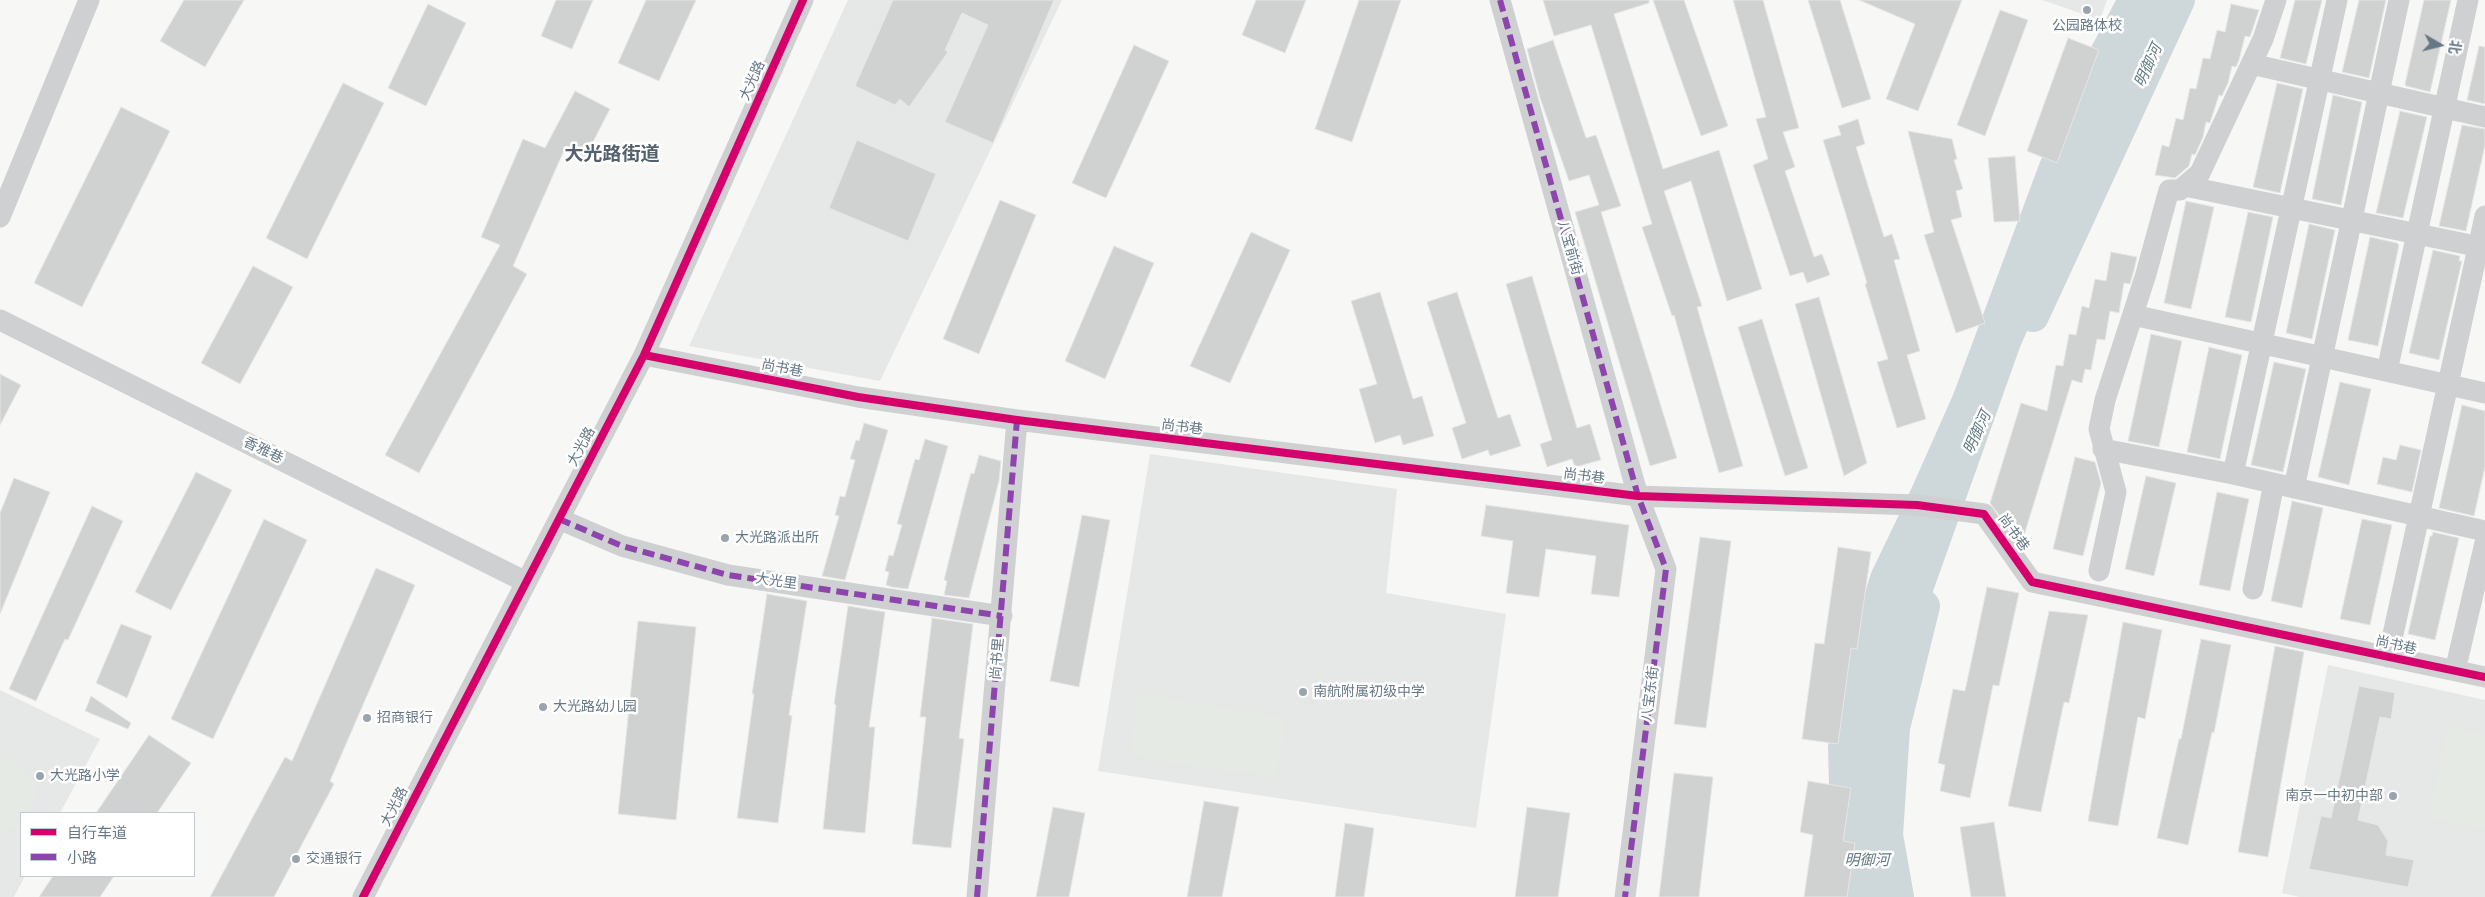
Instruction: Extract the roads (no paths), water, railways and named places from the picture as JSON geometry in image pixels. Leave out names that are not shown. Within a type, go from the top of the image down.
[{"type":"street","points":[[0,217],[89,0]]},
{"type":"street","name":"大光路","points":[[363,897],[644,355],[803,0]]},
{"type":"street","name":"八宝前街","points":[[1500,0],[1638,496]]},
{"type":"street","points":[[2099,571],[2116,492],[2103,449],[2099,428],[2105,400],[2133,315],[2169,190],[2180,190],[2200,173],[2263,39],[2276,0]]},
{"type":"street","points":[[2233,474],[2337,0]]},
{"type":"street","points":[[2294,488],[2399,0]]},
{"type":"street","points":[[2387,371],[2468,0]]},
{"type":"street","points":[[2251,64],[2485,117]]},
{"type":"street","points":[[2185,186],[2482,247]]},
{"type":"street","points":[[2388,657],[2482,247],[2485,216]]},
{"type":"street","points":[[2133,315],[2485,393]]},
{"type":"street","name":"香雅巷","points":[[0,320],[526,582]]},
{"type":"street","name":"尚书巷","points":[[644,355],[858,396],[1017,420],[1638,496],[1917,505],[1984,514],[2032,582],[2485,677]]},
{"type":"street","name":"尚书里","points":[[977,897],[1017,420]]},
{"type":"street","points":[[2103,449],[2233,474],[2485,531]]},
{"type":"street","points":[[2253,589],[2274,483]]},
{"type":"street","name":"八宝东街","points":[[1625,897],[1666,569],[1638,496]]},
{"type":"street","name":"大光里","points":[[559,518],[622,546],[728,575],[1002,616]]},
{"type":"street","points":[[2458,658],[2485,544]]},
{"type":"water","name":"明御河","points":[[2116,0],[2173,0],[2020,347],[1895,698],[1883,752],[1885,796],[1910,897],[1836,897],[1831,856],[1828,747],[1837,686],[1871,573],[1953,395],[2040,162],[2086,57]]},
{"type":"waterway","name":"明御河","points":[[2033,316],[2179,0]]},
{"type":"waterway","name":"明御河","points":[[1898,897],[1887,835],[1894,728],[1924,606]]},
{"type":"place","name":"公园路体校","points":[[2087,10]]},
{"type":"place","name":"大光路派出所","points":[[725,538]]},
{"type":"place","name":"南航附属初级中学","points":[[1303,692]]},
{"type":"place","name":"大光路幼儿园","points":[[543,707]]},
{"type":"place","name":"招商银行","points":[[367,718]]},
{"type":"place","name":"大光路小学","points":[[40,776]]},
{"type":"place","name":"南京一中初中部","points":[[2393,796]]},
{"type":"place","name":"交通银行","points":[[296,859]]},
{"type":"district","name":"大光路街道","points":[[612,155]]}]
